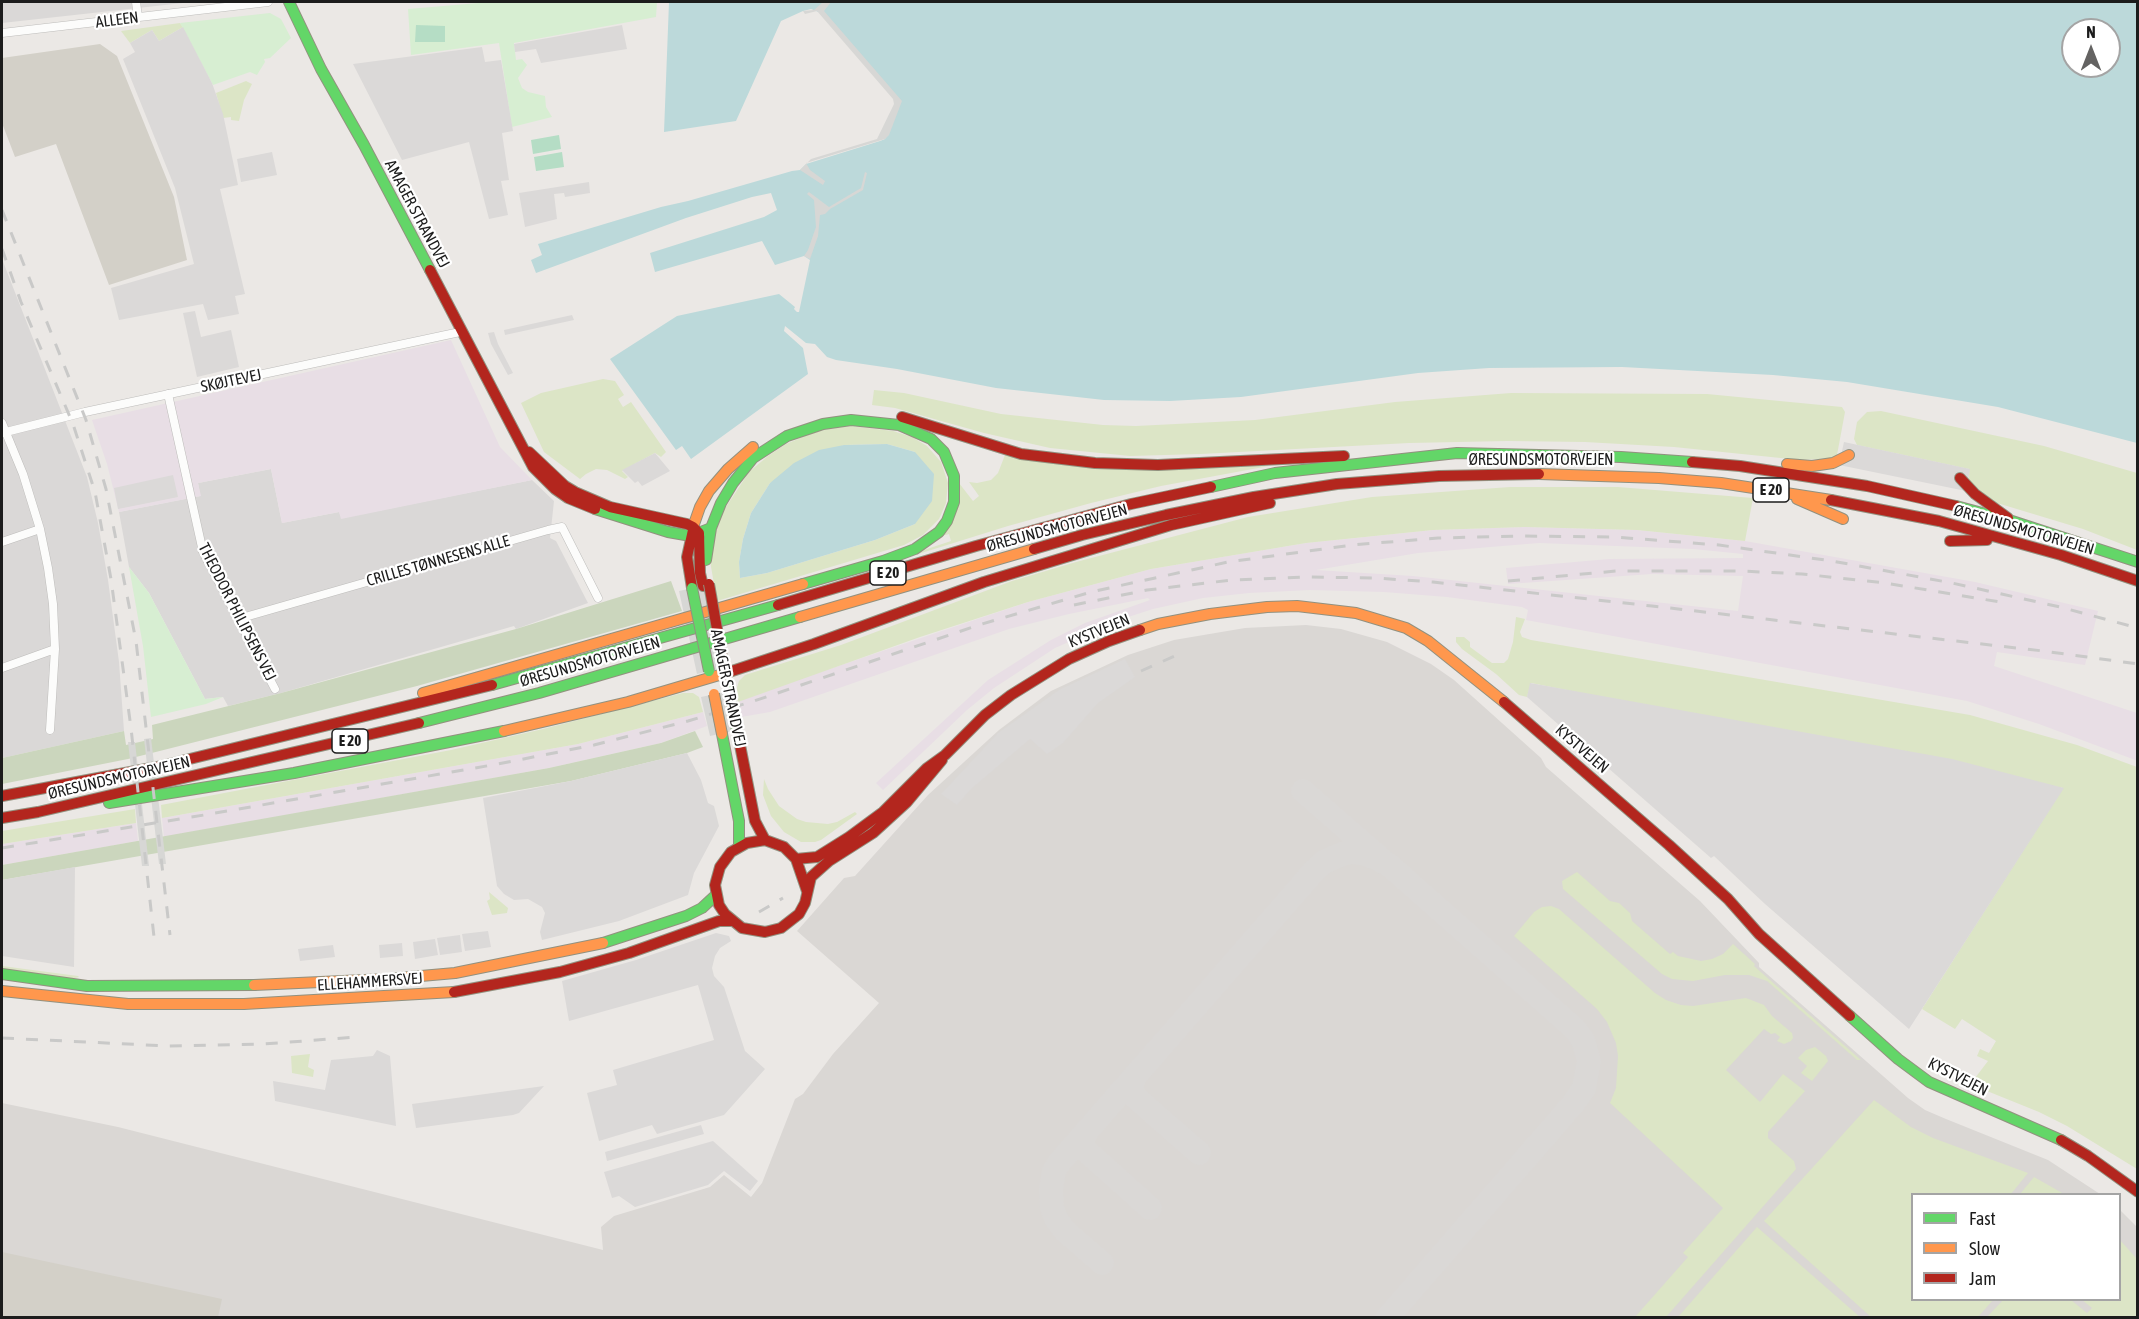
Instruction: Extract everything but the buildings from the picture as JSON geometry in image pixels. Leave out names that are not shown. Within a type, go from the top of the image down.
[{"type":"main road","name":"AMAGER STRANDVEJ","points":[[289,2],[321,69],[364,145],[518,441],[544,468],[575,492],[610,507],[687,524],[695,532],[688,547],[688,570],[701,586],[716,630],[755,821],[765,840]]},
{"type":"main road","points":[[711,528],[695,532],[700,507],[709,491],[728,469],[755,445],[784,428],[802,421],[845,412],[892,415],[1021,454],[1095,464],[1158,465],[1457,453]]},
{"type":"main road","name":"AMAGER STRANDVEJ","points":[[324,725],[384,704],[908,552],[927,542],[939,532],[947,521],[954,502],[954,476],[944,452],[931,439],[916,431],[899,425],[850,420],[823,424],[787,436],[753,458],[733,483],[721,503],[711,528],[701,586],[710,674],[739,821],[739,846]]},
{"type":"main road","name":"ØRESUNDSMOTORVEJEN","points":[[2,796],[157,767],[420,703],[635,647],[976,546],[1131,504],[1275,473],[1347,464],[1457,453],[1621,456],[1755,468],[1867,486],[2012,521],[2138,562]]},
{"type":"main road","points":[[1755,468],[1778,463],[1812,466],[1833,463],[1849,455]]},
{"type":"main road","name":"ØRESUNDSMOTORVEJEN","points":[[2,818],[38,812],[339,743],[539,693],[1155,517],[1265,495],[1337,484],[1515,473],[1659,478],[1765,489],[1873,507],[1939,521],[2022,543],[2138,581]]},
{"type":"main road","points":[[1960,478],[1975,494],[2012,521]]},
{"type":"main road","points":[[38,812],[180,793],[486,735],[628,702],[865,626],[984,582],[1171,525],[1263,504],[1347,491],[1394,480]]},
{"type":"main road","points":[[1765,489],[1769,495],[1798,500],[1842,519]]},
{"type":"main road","points":[[1950,541],[1975,539],[2022,543]]},
{"type":"main road","name":"KYSTVEJEN","points":[[796,859],[817,857],[849,837],[882,812],[985,716],[1040,676],[1109,641],[1158,624],[1210,614],[1267,608],[1297,606],[1336,609],[1381,619],[1406,628],[1428,641],[1479,679],[1669,845],[1728,899],[1759,934],[1898,1059],[1929,1082],[2067,1143],[2138,1192]]},
{"type":"main road","name":"KYSTVEJEN","points":[[807,891],[811,877],[830,861],[873,833],[938,768],[945,755]]},
{"type":"main road","points":[[765,840],[784,847],[796,859],[807,891],[805,903],[799,914],[781,928],[753,932],[724,914],[716,895],[716,885],[720,867],[731,852],[747,843],[765,840]]},
{"type":"main road","name":"ELLEHAMMERSVEJ","points":[[2,974],[87,986],[243,986],[387,979],[455,973],[612,941],[686,916],[702,908],[716,895]]},
{"type":"main road","name":"ELLEHAMMERSVEJ","points":[[2,991],[86,1002],[244,1004],[464,991],[560,972],[629,953],[719,921],[732,921]]},
{"type":"main road","points":[[86,1002],[87,986]]},
{"type":"street","points":[[136,2],[138,17]]},
{"type":"street","name":"ALLEEN","points":[[2,33],[268,2]]},
{"type":"street","name":"SKØJTEVEJ","points":[[3,429],[460,332]]},
{"type":"street","name":"THEODOR PHILIPSENS VEJ","points":[[168,394],[203,552],[276,689]]},
{"type":"street","points":[[3,429],[24,474],[40,529],[53,604],[55,649],[50,730]]},
{"type":"street","name":"CRILLES TØNNESENS ALLE","points":[[238,619],[562,527],[598,598]]},
{"type":"street","points":[[2,542],[40,529]]},
{"type":"street","points":[[2,668],[55,649]]},
{"type":"shaded area","points":[[2,2],[192,2],[2,23]]},
{"type":"shaded area","points":[[622,25],[627,49],[541,63],[536,49],[515,52],[514,44]]},
{"type":"shaded area","points":[[183,27],[212,83],[223,114],[238,185],[220,189],[245,294],[235,296],[239,314],[208,320],[203,304],[119,320],[111,288],[194,264],[175,188],[123,59],[135,52],[130,43],[152,30],[159,41]]},
{"type":"shaded area","points":[[100,44],[117,56],[174,197],[187,260],[109,285],[56,144],[15,157],[2,123],[2,58]]},
{"type":"shaded area","points":[[482,47],[485,62],[501,60],[513,131],[502,133],[509,180],[501,181],[508,215],[489,219],[469,142],[402,160],[353,64]]},
{"type":"shaded area","points":[[272,152],[277,175],[241,182],[237,159]]},
{"type":"shaded area","points":[[589,182],[590,193],[565,197],[564,193],[554,194],[557,219],[525,227],[519,193]]},
{"type":"shaded area","points":[[2,259],[87,477],[108,580],[119,662],[124,731],[2,758]]},
{"type":"shaded area","points":[[195,311],[201,337],[231,330],[239,367],[197,377],[183,313]]},
{"type":"shaded area","points":[[572,315],[574,320],[505,335],[504,330]]},
{"type":"shaded area","points":[[494,332],[513,373],[508,375],[491,344],[488,333]]},
{"type":"shaded area","points":[[451,340],[500,447],[532,480],[341,519],[339,512],[282,523],[271,469],[198,483],[201,496],[119,512],[107,464],[92,420]]},
{"type":"shaded area","points":[[1844,442],[1970,469],[1966,491],[1839,465]]},
{"type":"shaded area","points":[[655,453],[670,471],[642,486],[638,481],[635,483],[622,470]]},
{"type":"shaded area","points":[[271,469],[282,523],[339,512],[342,518],[532,480],[554,501],[550,538],[556,541],[588,603],[516,629],[514,626],[281,693],[228,706],[223,697],[205,699],[149,593],[129,567],[119,512],[200,496],[198,483]]},
{"type":"shaded area","points":[[173,475],[178,497],[118,509],[114,488]]},
{"type":"shaded area","points":[[1525,527],[1637,530],[1745,541],[1975,582],[2098,611],[2085,665],[1997,652],[1994,666],[2137,713],[2138,761],[2039,724],[1967,701],[1526,620],[1528,610],[1522,607],[1447,597],[1384,592],[1310,590],[1249,593],[1203,598],[1153,609],[1119,620],[1055,648],[994,688],[967,710],[883,790],[876,783],[988,680],[1051,640],[1085,623],[1150,600],[1148,598],[1069,614],[1009,629],[770,712],[741,717],[739,715],[736,703],[752,695],[1028,602],[1151,569],[1306,543],[1433,530]],"holes":[[[1539,543],[1693,549],[1743,554],[1743,558],[1609,559],[1506,568],[1508,584],[1652,574],[1743,576],[1738,611],[1413,576],[1316,570],[1418,553]]]},
{"type":"shaded area","points":[[1306,625],[1341,629],[1387,642],[1431,664],[1454,680],[1541,758],[1546,767],[1700,901],[1759,963],[1759,967],[1908,1098],[1925,1110],[2048,1160],[2098,1193],[1911,1193],[1911,1301],[2121,1301],[2121,1211],[2137,1227],[2137,1317],[2,1317],[2,1103],[118,1127],[603,1250],[601,1227],[614,1216],[710,1187],[724,1175],[751,1197],[762,1183],[795,1099],[803,1094],[833,1054],[879,1003],[797,931],[844,878],[855,876],[928,795],[999,730],[1051,691],[1128,655],[1174,640],[1245,628]]},
{"type":"shaded area","points":[[1125,659],[1135,677],[1098,703],[1063,743],[1047,754],[1030,739],[971,789],[957,805],[941,794],[998,733],[1059,690]]},
{"type":"shaded area","points":[[1530,683],[1952,759],[2064,788],[1909,1029],[1765,904],[1714,856],[1711,858],[1527,697]]},
{"type":"shaded area","points":[[703,712],[707,726],[661,743],[549,768],[164,837],[162,818],[578,744]]},
{"type":"shaded area","points":[[687,753],[701,780],[708,803],[714,806],[719,826],[694,873],[688,895],[619,921],[542,940],[540,932],[545,913],[542,907],[528,899],[514,900],[497,886],[483,798],[571,781]]},
{"type":"shaded area","points":[[136,823],[138,841],[2,865],[2,844]]},
{"type":"shaded area","points":[[75,867],[74,967],[2,956],[2,880]]},
{"type":"shaded area","points":[[488,931],[491,947],[465,951],[462,934]]},
{"type":"shaded area","points":[[716,933],[729,936],[731,941],[720,948],[715,956],[712,968],[714,976],[724,987],[745,1051],[765,1069],[724,1115],[657,1134],[652,1125],[599,1141],[587,1093],[617,1085],[613,1070],[714,1040],[698,985],[569,1021],[562,981],[636,960]]},
{"type":"shaded area","points":[[460,935],[462,952],[440,955],[437,938]]},
{"type":"shaded area","points":[[435,939],[438,955],[415,959],[413,942]]},
{"type":"shaded area","points":[[402,943],[403,956],[380,958],[379,945]]},
{"type":"shaded area","points":[[333,945],[335,957],[300,961],[298,949]]},
{"type":"shaded area","points":[[377,1050],[390,1056],[396,1126],[275,1101],[273,1081],[325,1090],[331,1060],[373,1056]]},
{"type":"shaded area","points":[[544,1086],[519,1113],[513,1115],[416,1128],[412,1104]]},
{"type":"shaded area","points":[[701,1125],[704,1134],[607,1161],[605,1152]]},
{"type":"shaded area","points":[[713,1141],[758,1181],[750,1191],[724,1171],[708,1185],[635,1207],[619,1196],[612,1198],[604,1172]]},
{"type":"shaded area","points":[[2,1252],[222,1299],[218,1317],[2,1317]]},
{"type":"green space","points":[[490,2],[657,2],[656,17],[514,43],[516,60],[522,59],[527,65],[518,78],[522,88],[528,92],[545,96],[546,107],[552,117],[512,127],[499,43],[411,55],[408,9]]},
{"type":"green space","points":[[270,13],[281,19],[291,38],[270,58],[264,59],[265,62],[257,75],[250,72],[213,85],[180,23]]},
{"type":"green space","points":[[180,23],[183,27],[159,41],[152,30],[130,43],[121,31]]},
{"type":"green space","points":[[416,25],[445,26],[445,42],[415,42]]},
{"type":"green space","points":[[246,81],[252,84],[244,100],[239,121],[231,120],[231,117],[223,118],[216,93]]},
{"type":"green space","points":[[559,135],[561,149],[533,154],[531,140]]},
{"type":"green space","points":[[562,152],[564,167],[536,171],[534,157]]},
{"type":"green space","points":[[603,379],[615,381],[624,395],[618,399],[623,407],[631,402],[666,452],[661,457],[655,453],[622,471],[628,477],[625,479],[607,470],[596,469],[580,479],[544,452],[521,403],[541,393]]},
{"type":"green space","points":[[874,390],[904,393],[1001,414],[1103,425],[1136,426],[1255,420],[1395,402],[1511,393],[1707,394],[1842,407],[1845,412],[1837,455],[1833,458],[1800,460],[1674,447],[1508,441],[1409,443],[1130,456],[1050,448],[984,433],[895,408],[872,405]]},
{"type":"green space","points":[[1881,411],[2044,446],[2137,473],[2137,550],[2083,529],[1997,503],[1968,482],[1969,469],[1857,445],[1854,439],[1857,422],[1867,412]]},
{"type":"green space","points":[[851,426],[893,431],[912,437],[927,446],[941,462],[948,483],[946,503],[939,519],[923,535],[904,545],[717,601],[710,561],[714,536],[724,510],[749,472],[768,456],[786,444],[828,429]],"holes":[[[887,444],[915,452],[915,524],[875,540],[767,573],[740,578],[739,562],[751,513],[770,483],[844,445]]]},
{"type":"green space","points":[[1005,455],[1269,466],[1161,486],[1091,503],[915,555],[915,553],[951,541],[949,534],[939,537],[959,483],[973,501],[979,496],[969,482],[991,480],[998,473]]},
{"type":"green space","points":[[1510,487],[1618,487],[1753,498],[1745,541],[1637,530],[1525,527],[1433,530],[1306,543],[1151,569],[1028,602],[920,637],[738,702],[736,690],[739,681],[745,675],[841,645],[1012,581],[1076,562],[1248,517],[1372,497]]},
{"type":"green space","points":[[129,567],[149,593],[205,699],[223,697],[206,704],[151,717],[143,646]]},
{"type":"green space","points":[[671,581],[682,611],[417,686],[128,759],[2,784],[2,758],[124,731],[126,745],[153,739],[152,725],[281,693],[516,629]]},
{"type":"green space","points":[[1516,617],[1525,619],[1520,632],[1522,637],[1531,640],[1970,715],[2077,745],[2137,767],[2137,1169],[2067,1126],[1987,1091],[1972,1082],[1988,1061],[1977,1056],[1980,1049],[1989,1053],[1996,1041],[1962,1019],[1955,1029],[1922,1009],[2063,788],[1531,683],[1527,697],[1519,695],[1456,642],[1456,637],[1464,637],[1470,642],[1470,647],[1492,663],[1504,663],[1508,659],[1513,642]]},
{"type":"green space","points":[[683,693],[693,693],[699,697],[703,712],[578,744],[162,818],[161,805],[451,750]]},
{"type":"green space","points":[[695,731],[703,747],[687,753],[571,781],[2,880],[2,865],[549,768],[661,743]]},
{"type":"green space","points":[[764,779],[779,806],[797,819],[828,824],[837,822],[855,812],[857,814],[821,840],[801,842],[784,832],[771,816],[763,795]]},
{"type":"green space","points":[[135,809],[136,823],[2,844],[2,831]]},
{"type":"green space","points":[[1577,872],[1610,901],[1619,903],[1630,913],[1632,921],[1670,954],[1673,952],[1678,956],[1701,961],[1723,954],[1733,944],[1755,964],[1754,966],[1861,1060],[1857,1060],[1767,981],[1749,975],[1725,975],[1693,981],[1672,979],[1662,974],[1563,889],[1562,881]]},
{"type":"green space","points":[[489,892],[508,908],[507,913],[492,915],[487,901],[490,899]]},
{"type":"green space","points":[[1551,906],[1559,909],[1666,1000],[1693,1006],[1746,998],[1764,1005],[1772,1016],[1792,1033],[1791,1041],[1784,1044],[1777,1041],[1780,1037],[1775,1033],[1771,1034],[1764,1029],[1726,1070],[1760,1102],[1783,1074],[1805,1091],[1768,1132],[1768,1138],[1794,1161],[1796,1169],[1666,1317],[1635,1317],[1688,1257],[1683,1253],[1723,1208],[1610,1103],[1616,1088],[1618,1056],[1616,1043],[1607,1022],[1597,1009],[1514,936],[1534,912],[1542,907]]},
{"type":"green space","points":[[2,966],[79,977],[72,979],[28,974],[2,970]]},
{"type":"green space","points":[[1815,1047],[1826,1056],[1828,1061],[1812,1081],[1801,1073],[1807,1066],[1798,1058],[1806,1050]]},
{"type":"green space","points":[[310,1054],[308,1067],[314,1070],[313,1077],[292,1073],[291,1056]]},
{"type":"green space","points":[[1874,1100],[1911,1127],[1933,1138],[2028,1173],[2012,1193],[1911,1193],[1911,1301],[1992,1301],[1978,1317],[1871,1317],[1764,1221]]},
{"type":"green space","points":[[2034,1177],[2062,1193],[2021,1193]]},
{"type":"green space","points":[[1757,1227],[1860,1317],[1678,1317]]},
{"type":"green space","points":[[2121,1241],[2137,1259],[2137,1317],[1987,1317],[2002,1301],[2072,1301],[2087,1313],[2092,1308],[2083,1301],[2121,1301]]},
{"type":"water","points":[[669,2],[2137,2],[2137,443],[1998,407],[1847,382],[1773,375],[1622,367],[1489,368],[1418,373],[1241,397],[1170,401],[1104,400],[996,388],[836,360],[827,357],[815,344],[806,343],[785,326],[784,331],[803,348],[808,374],[691,459],[682,446],[676,450],[610,359],[677,316],[779,294],[799,312],[810,260],[804,256],[775,265],[762,241],[655,272],[650,253],[764,217],[777,210],[771,193],[686,218],[536,273],[531,260],[542,255],[538,244],[661,207],[800,170],[806,164],[885,139],[900,102],[821,13],[811,9],[781,21],[736,121],[664,132]]},
{"type":"water","points":[[887,444],[915,452],[934,474],[932,501],[915,524],[875,540],[767,573],[740,578],[739,562],[751,513],[770,483],[794,463],[819,450],[844,445]]},
{"type":"pier","points":[[823,2],[831,2],[824,11],[902,101],[889,135],[885,139],[807,163],[811,159],[877,139],[894,104],[893,99],[817,11],[805,14],[803,11],[814,10]]},
{"type":"pier","points":[[806,164],[810,170],[825,181],[823,185],[800,170]]},
{"type":"pier","points":[[865,172],[867,173],[863,190],[820,215],[818,236],[810,259],[804,256],[816,227],[814,200],[807,194],[809,192],[829,207],[861,188]]},
{"type":"pier","points":[[712,584],[730,666],[697,674],[679,591]]},
{"type":"pier","points":[[734,690],[742,729],[710,736],[701,697]]},
{"type":"pier","points":[[151,738],[166,864],[159,864],[144,739]]},
{"type":"pier","points":[[128,742],[135,742],[149,866],[142,866]]},
{"type":"taxiway","points":[[1303,791],[1380,858]]},
{"type":"taxiway","points":[[1102,1263],[1065,1231],[1056,1219],[1052,1208],[1051,1189],[1054,1171],[1059,1163],[1315,870],[1324,862],[1348,852],[1363,853],[1389,865],[1575,1029],[1583,1040],[1589,1061],[1584,1088],[1573,1104],[1387,1318]]},
{"type":"taxiway","points":[[1134,1078],[1131,1088],[1135,1097],[1199,1153]]},
{"type":"taxiway","points":[[1086,1133],[1083,1139],[1084,1149],[1150,1208]]},
{"type":"railway","points":[[2,210],[86,420],[106,489],[136,641],[170,935]]},
{"type":"railway","points":[[2,249],[21,302],[73,424],[95,492],[111,579],[131,728],[154,937]]},
{"type":"railway","points":[[2,848],[498,764],[594,745],[754,701],[982,624],[1091,592],[1228,562],[1352,545],[1438,538],[1519,536],[1614,537],[1719,545],[1832,561],[1952,583],[2060,607],[2138,628]]},
{"type":"railway","points":[[1508,581],[1616,571],[1741,571],[1802,574],[1885,583],[2000,602]]},
{"type":"railway","points":[[1074,605],[1147,590],[1232,580],[1304,577],[1375,578],[1433,582],[1652,606],[2138,664]]},
{"type":"railway","points":[[1141,671],[1177,655]]},
{"type":"railway","points":[[759,912],[783,898]]},
{"type":"railway","points":[[2,1038],[169,1046],[264,1044],[356,1037]]},
{"type":"traffic: fast","points":[[289,2],[321,69],[430,270]]},
{"type":"traffic: fast","points":[[711,528],[721,503],[733,483],[753,458],[787,436],[823,424],[851,420],[899,425],[931,439],[944,452],[954,476],[954,502],[947,521],[939,532],[915,549],[883,561],[803,584]]},
{"type":"traffic: fast","points":[[1211,487],[1275,473],[1457,453],[1621,457],[1692,462]]},
{"type":"traffic: fast","points":[[1956,506],[2012,521],[2138,562]]},
{"type":"traffic: fast","points":[[595,509],[668,532],[691,536],[711,528]]},
{"type":"traffic: fast","points":[[706,560],[711,528]]},
{"type":"traffic: fast","points":[[692,588],[709,671]]},
{"type":"traffic: fast","points":[[492,685],[778,605]]},
{"type":"traffic: fast","points":[[419,723],[539,693],[800,617]]},
{"type":"traffic: fast","points":[[729,691],[737,730]]},
{"type":"traffic: fast","points":[[109,803],[294,773],[504,731]]},
{"type":"traffic: fast","points":[[722,734],[739,821],[739,846]]},
{"type":"traffic: fast","points":[[603,943],[686,916],[702,908],[716,895]]},
{"type":"traffic: fast","points":[[2,974],[87,986],[254,985]]},
{"type":"traffic: fast","points":[[1850,1016],[1898,1059],[1929,1082],[2061,1140]]},
{"type":"traffic: slow","points":[[693,527],[709,491],[728,469],[753,447]]},
{"type":"traffic: slow","points":[[1787,464],[1812,466],[1833,463],[1849,455]]},
{"type":"traffic: slow","points":[[1539,474],[1659,478],[1721,483],[1831,500]]},
{"type":"traffic: slow","points":[[1797,499],[1843,519]]},
{"type":"traffic: slow","points":[[800,617],[1034,549]]},
{"type":"traffic: slow","points":[[423,693],[803,584]]},
{"type":"traffic: slow","points":[[1140,630],[1158,624],[1210,614],[1267,607],[1297,606],[1356,613],[1406,628],[1428,641],[1504,702]]},
{"type":"traffic: slow","points":[[504,731],[628,702],[726,673]]},
{"type":"traffic: slow","points":[[714,694],[722,734]]},
{"type":"traffic: slow","points":[[254,985],[387,979],[455,973],[603,943]]},
{"type":"traffic: slow","points":[[2,991],[128,1004],[244,1004],[454,992]]},
{"type":"traffic: jam","points":[[430,270],[533,467],[555,489],[568,498],[595,509]]},
{"type":"traffic: jam","points":[[902,417],[1021,454],[1095,463],[1158,465],[1344,456]]},
{"type":"traffic: jam","points":[[529,452],[565,486],[575,492],[610,507],[693,527],[699,533],[700,573],[703,586]]},
{"type":"traffic: jam","points":[[1692,462],[1740,466],[1867,486],[1956,506]]},
{"type":"traffic: jam","points":[[1034,549],[1166,515],[1254,497],[1337,484],[1439,476],[1539,474]]},
{"type":"traffic: jam","points":[[1960,478],[1975,494],[2008,518]]},
{"type":"traffic: jam","points":[[778,605],[976,546],[1131,504],[1211,487]]},
{"type":"traffic: jam","points":[[1831,500],[1939,521],[2061,555],[2138,581]]},
{"type":"traffic: jam","points":[[726,673],[814,644],[984,582],[1171,525],[1270,503]]},
{"type":"traffic: jam","points":[[692,588],[687,557],[693,530]]},
{"type":"traffic: jam","points":[[1950,541],[1987,540]]},
{"type":"traffic: jam","points":[[709,584],[724,668]]},
{"type":"traffic: jam","points":[[796,859],[817,857],[883,812],[927,768],[945,755],[985,715],[1011,695],[1069,659],[1140,630]]},
{"type":"traffic: jam","points":[[2,796],[157,767],[492,685]]},
{"type":"traffic: jam","points":[[1504,702],[1669,845],[1728,899],[1759,934],[1850,1016]]},
{"type":"traffic: jam","points":[[2,818],[38,812],[419,723]]},
{"type":"traffic: jam","points":[[737,730],[755,821],[765,840]]},
{"type":"traffic: jam","points":[[807,891],[796,859],[784,847],[765,840],[747,843],[731,852],[720,867],[715,885],[719,905],[725,914],[742,928],[765,932],[781,928],[799,914],[805,903],[811,877],[829,861],[873,833],[907,802],[942,760]]},
{"type":"traffic: jam","points":[[454,992],[560,972],[629,953],[719,921],[732,921]]},
{"type":"traffic: jam","points":[[2061,1140],[2088,1156],[2138,1192]]}]
